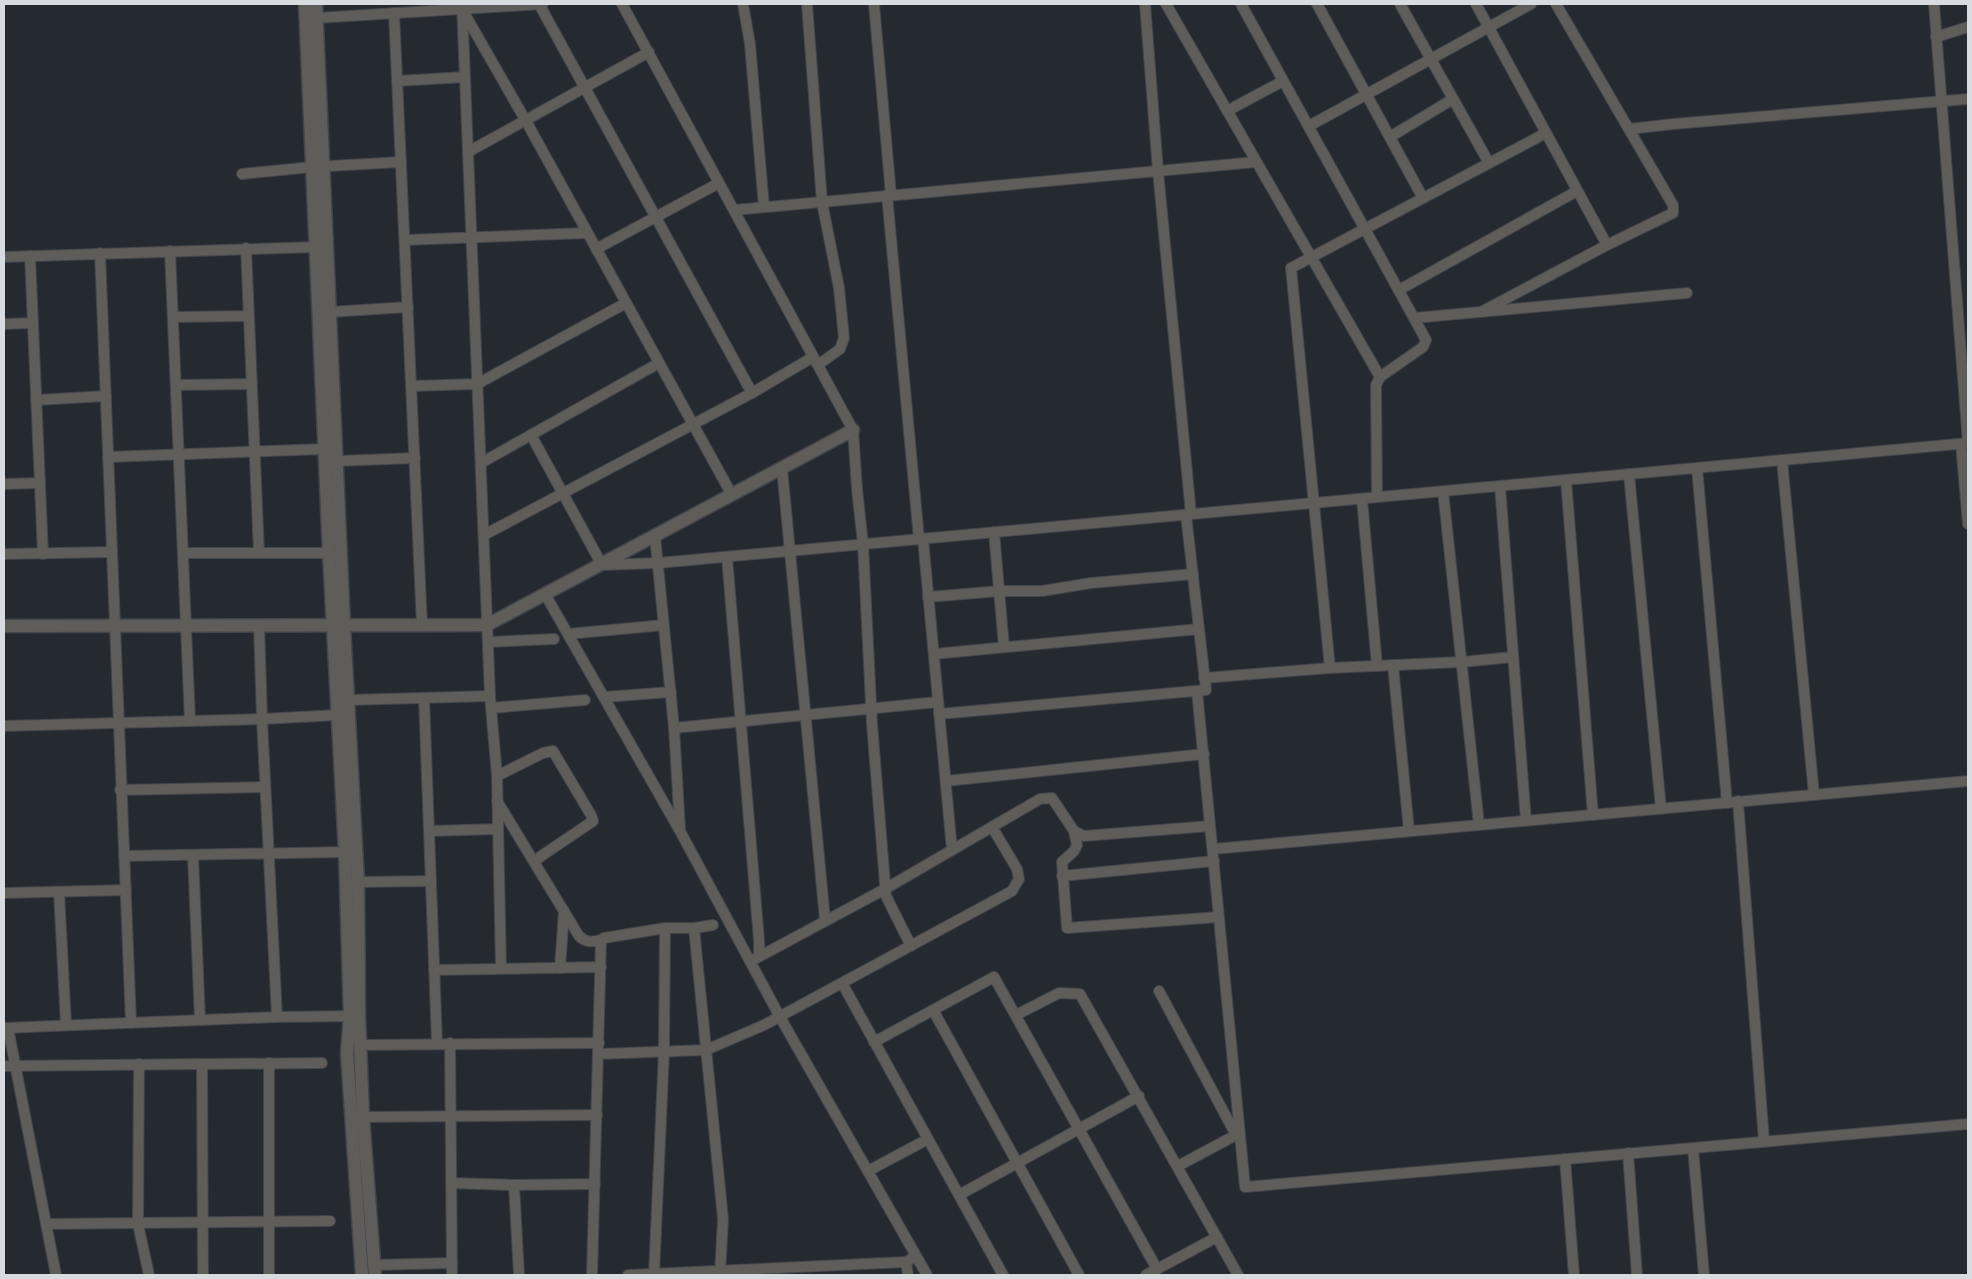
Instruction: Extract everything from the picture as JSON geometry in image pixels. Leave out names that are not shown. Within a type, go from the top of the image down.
[{"type":"street","points":[[305,4],[330,312],[337,461],[338,715],[354,1016],[360,1045],[375,1270],[452,1263]]},
{"type":"street","points":[[316,4],[318,167],[316,246],[325,449],[330,553],[348,700],[358,882],[354,1016],[346,1052],[362,1275]]},
{"type":"street","points":[[316,18],[462,7],[541,4],[752,393]]},
{"type":"street","points":[[622,4],[853,430],[857,489],[864,544],[871,709],[885,889],[886,896],[911,946]]},
{"type":"street","points":[[743,4],[750,44],[764,207]]},
{"type":"street","points":[[484,535],[840,348],[844,338],[839,288],[822,202],[806,4]]},
{"type":"street","points":[[874,4],[889,195],[952,850]]},
{"type":"street","points":[[939,714],[1206,690],[1192,574],[1145,4]]},
{"type":"street","points":[[1166,4],[1380,377]]},
{"type":"street","points":[[1241,4],[1426,340],[1423,347],[1380,377],[1376,385],[1376,498]]},
{"type":"street","points":[[1317,4],[1423,198]]},
{"type":"street","points":[[1400,4],[1488,163]]},
{"type":"street","points":[[1476,4],[1607,245]]},
{"type":"street","points":[[1308,126],[1531,4]]},
{"type":"street","points":[[1481,312],[1607,245],[1673,213],[1673,205],[1556,4]]},
{"type":"street","points":[[1934,4],[1965,443],[1968,524]]},
{"type":"street","points":[[462,7],[490,696],[497,776],[501,968]]},
{"type":"street","points":[[462,7],[732,495]]},
{"type":"street","points":[[394,13],[422,625]]},
{"type":"street","points":[[1936,38],[1968,27]]},
{"type":"street","points":[[468,152],[648,52]]},
{"type":"street","points":[[397,81],[465,77]]},
{"type":"street","points":[[1227,111],[1283,81]]},
{"type":"street","points":[[1390,137],[1453,99]]},
{"type":"street","points":[[1630,130],[1673,124],[1968,100]]},
{"type":"street","points":[[1330,668],[1291,268],[1546,133]]},
{"type":"street","points":[[242,174],[401,162]]},
{"type":"street","points":[[734,210],[1256,162]]},
{"type":"street","points":[[596,248],[719,183]]},
{"type":"street","points":[[1399,290],[1577,191]]},
{"type":"street","points":[[405,240],[587,233]]},
{"type":"street","points":[[4,256],[316,246]]},
{"type":"street","points":[[246,248],[259,553]]},
{"type":"street","points":[[170,251],[190,721]]},
{"type":"street","points":[[100,253],[120,790],[131,1023]]},
{"type":"street","points":[[30,256],[43,554]]},
{"type":"street","points":[[1414,318],[1687,293]]},
{"type":"street","points":[[411,386],[477,384],[626,303]]},
{"type":"street","points":[[330,312],[408,307]]},
{"type":"street","points":[[173,317],[249,316]]},
{"type":"street","points":[[4,324],[33,323]]},
{"type":"street","points":[[481,463],[659,364]]},
{"type":"street","points":[[176,385],[252,384]]},
{"type":"street","points":[[36,400],[106,396]]},
{"type":"street","points":[[4,626],[487,625],[853,430]]},
{"type":"street","points":[[532,435],[602,565]]},
{"type":"street","points":[[602,565],[658,563],[726,557],[1965,443]]},
{"type":"street","points":[[108,457],[325,449]]},
{"type":"street","points":[[337,461],[415,458]]},
{"type":"street","points":[[1782,460],[1814,795]]},
{"type":"street","points":[[782,468],[825,920]]},
{"type":"street","points":[[1697,468],[1727,803]]},
{"type":"street","points":[[1629,474],[1661,808]]},
{"type":"street","points":[[1566,480],[1593,815]]},
{"type":"street","points":[[4,484],[40,483]]},
{"type":"street","points":[[1500,486],[1526,821]]},
{"type":"street","points":[[1443,491],[1479,825]]},
{"type":"street","points":[[1362,498],[1377,666]]},
{"type":"street","points":[[994,532],[1004,647]]},
{"type":"street","points":[[655,536],[671,692],[680,831]]},
{"type":"street","points":[[4,554],[112,552]]},
{"type":"street","points":[[183,553],[330,553]]},
{"type":"street","points":[[726,557],[759,940],[755,958]]},
{"type":"street","points":[[928,597],[1000,591],[1042,591],[1192,574]]},
{"type":"street","points":[[545,594],[755,958],[780,1017],[927,1275]]},
{"type":"street","points":[[259,625],[277,1017]]},
{"type":"street","points":[[568,634],[664,625]]},
{"type":"street","points":[[934,654],[1199,629]]},
{"type":"street","points":[[488,642],[554,639]]},
{"type":"street","points":[[1204,678],[1514,657]]},
{"type":"street","points":[[1393,665],[1409,832]]},
{"type":"street","points":[[1197,691],[1245,1187],[1968,1124]]},
{"type":"street","points":[[604,697],[671,692]]},
{"type":"street","points":[[348,700],[490,696]]},
{"type":"street","points":[[424,698],[437,1044]]},
{"type":"street","points":[[491,708],[585,700]]},
{"type":"street","points":[[674,728],[938,702]]},
{"type":"street","points":[[4,726],[338,715]]},
{"type":"street","points":[[497,776],[543,753],[553,751],[591,815],[592,821],[534,861]]},
{"type":"street","points":[[946,781],[1204,754]]},
{"type":"street","points":[[1213,849],[1968,781]]},
{"type":"street","points":[[120,790],[265,787]]},
{"type":"street","points":[[755,958],[885,889],[1040,799],[1052,798],[1074,831],[1077,845],[1074,851],[1062,862],[1067,928],[1219,917]]},
{"type":"street","points":[[497,801],[583,940],[590,942],[665,928],[694,928],[713,925]]},
{"type":"street","points":[[1738,802],[1764,1141]]},
{"type":"street","points":[[1074,831],[1084,836],[1210,826]]},
{"type":"street","points":[[598,1054],[706,1050],[780,1017],[1012,891],[1019,880],[1017,869],[992,827]]},
{"type":"street","points":[[430,831],[498,829]]},
{"type":"street","points":[[124,856],[345,852]]},
{"type":"street","points":[[193,855],[200,1020]]},
{"type":"street","points":[[1062,876],[1214,861]]},
{"type":"street","points":[[358,882],[431,881]]},
{"type":"street","points":[[4,893],[126,890]]},
{"type":"street","points":[[59,892],[66,1025]]},
{"type":"street","points":[[560,968],[564,911]]},
{"type":"street","points":[[654,1274],[664,1051],[665,928]]},
{"type":"street","points":[[694,928],[723,1219],[720,1272]]},
{"type":"street","points":[[592,1275],[601,940]]},
{"type":"street","points":[[434,970],[601,967]]},
{"type":"street","points":[[874,1042],[994,977],[1157,1269]]},
{"type":"street","points":[[842,983],[1003,1275]]},
{"type":"street","points":[[1159,991],[1236,1135],[1178,1166]]},
{"type":"street","points":[[1016,1015],[1058,993],[1080,994],[1238,1275]]},
{"type":"street","points":[[933,1010],[1079,1275]]},
{"type":"street","points":[[56,1275],[6,1028],[277,1017],[354,1016]]},
{"type":"street","points":[[450,1043],[452,1275]]},
{"type":"street","points":[[360,1045],[599,1043]]},
{"type":"street","points":[[269,1063],[270,1275]]},
{"type":"street","points":[[4,1066],[322,1063]]},
{"type":"street","points":[[139,1064],[138,1224],[149,1275]]},
{"type":"street","points":[[202,1064],[203,1275]]},
{"type":"street","points":[[958,1195],[1139,1096]]},
{"type":"street","points":[[364,1117],[596,1115]]},
{"type":"street","points":[[868,1171],[928,1138]]},
{"type":"street","points":[[1694,1148],[1704,1275]]},
{"type":"street","points":[[1628,1153],[1638,1275]]},
{"type":"street","points":[[1565,1159],[1574,1275]]},
{"type":"street","points":[[451,1183],[514,1185],[595,1184]]},
{"type":"street","points":[[514,1185],[519,1275]]},
{"type":"street","points":[[46,1224],[330,1221]]},
{"type":"street","points":[[1146,1275],[1218,1237]]},
{"type":"street","points":[[628,1275],[906,1262],[916,1256]]},
{"type":"street","points":[[906,1262],[908,1275]]}]
